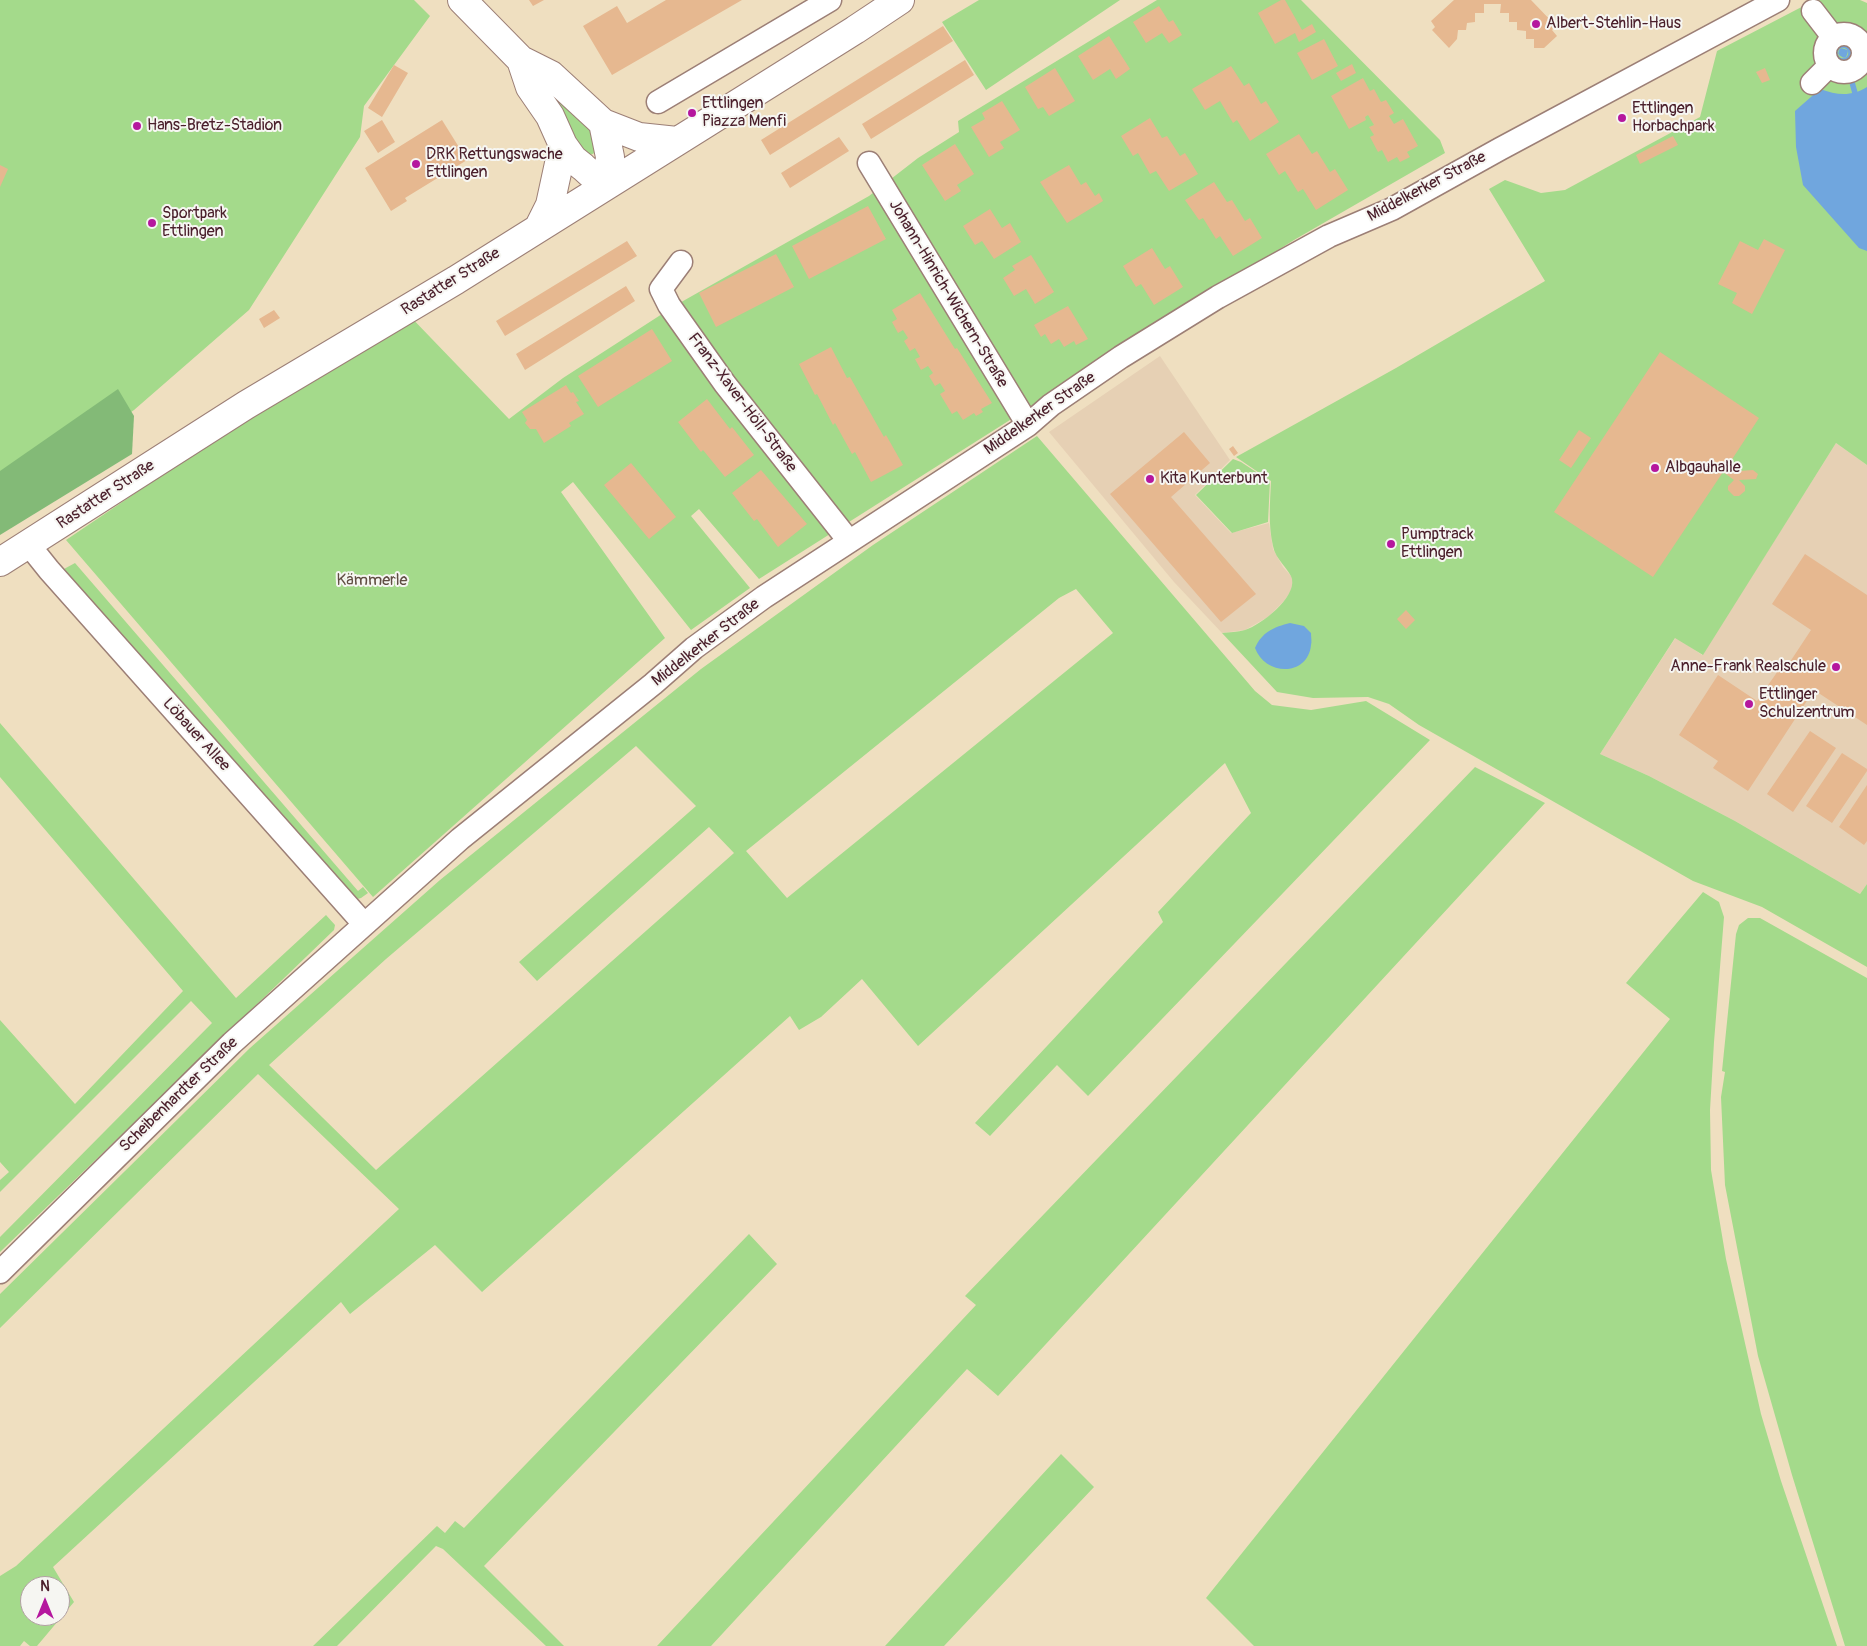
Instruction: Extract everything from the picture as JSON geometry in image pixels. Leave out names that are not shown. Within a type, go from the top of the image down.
[{"type":"main road","points":[[462,0],[521,60],[551,75],[603,123],[639,136],[677,141]]},
{"type":"main road","name":"Rastatter Straße","points":[[0,562],[240,410],[456,280],[900,0]]},
{"type":"main road","points":[[521,60],[530,88],[550,116],[563,145],[573,159],[582,167],[594,177],[607,184],[610,157],[603,123]]},
{"type":"main road","points":[[539,227],[550,205],[563,145]]},
{"type":"street","points":[[658,102],[830,0]]},
{"type":"street","name":"Middelkerker Straße","points":[[364,924],[460,840],[653,684],[694,648],[764,596],[932,489],[1028,425],[1051,405],[1121,357],[1226,292],[1329,236],[1392,209],[1778,0]]},
{"type":"street","points":[[1813,11],[1834,36]]},
{"type":"street","points":[[1812,83],[1842,69],[1860,65],[1863,61],[1865,52],[1861,43],[1856,38],[1840,35],[1834,36],[1828,42],[1826,56],[1842,69]]},
{"type":"street","name":"Johann-Hinrich-Wichern-Straße","points":[[869,163],[1028,425]]},
{"type":"street","name":"Franz-Xaver-Höll-Straße","points":[[681,262],[660,289],[669,305],[724,384],[849,542]]},
{"type":"street","name":"Löbauer Allee","points":[[29,545],[56,578],[364,924]]},
{"type":"street","name":"Scheibenhardter Straße","points":[[0,1272],[232,1043],[364,924]]},
{"type":"shaded area","name":"Kita Kunterbunt","points":[[1160,356],[1230,460],[1195,495],[1231,533],[1269,523],[1273,549],[1293,582],[1291,591],[1284,601],[1268,617],[1245,630],[1222,633],[1174,582],[1049,432]]},
{"type":"shaded area","name":"Ettlinger Schulzentrum","points":[[1836,443],[1867,465],[1867,884],[1860,894],[1735,821],[1649,776],[1600,754],[1676,637],[1702,655]]},
{"type":"green space","name":"Sportpark Ettlingen","points":[[0,0],[414,0],[430,16],[364,106],[360,137],[249,310],[134,410],[0,502]]},
{"type":"green space","points":[[979,0],[1120,0],[986,90],[942,22]]},
{"type":"green space","name":"Kämmerle","points":[[1157,0],[1301,0],[1440,140],[1445,153],[1294,240],[759,579],[699,509],[691,516],[750,588],[691,630],[573,482],[561,492],[665,638],[373,897],[66,540],[405,311],[509,419],[563,378],[676,305],[869,196],[918,158],[959,132],[958,121]]},
{"type":"green space","points":[[1815,0],[1860,0],[1867,3],[1867,465],[1836,443],[1703,655],[1675,638],[1600,754],[1649,776],[1735,821],[1860,894],[1867,884],[1867,967],[1762,907],[1693,881],[1419,725],[1389,704],[1368,697],[1313,698],[1277,692],[1222,633],[1245,630],[1260,623],[1283,602],[1292,586],[1291,576],[1274,551],[1271,538],[1271,481],[1236,457],[1396,368],[1545,281],[1489,189],[1505,180],[1541,193],[1565,190],[1700,117],[1717,51]]},
{"type":"green space","points":[[539,77],[589,120],[602,149],[583,159]]},
{"type":"green space","points":[[118,389],[134,416],[132,454],[0,535],[0,471]]},
{"type":"green space","points":[[1037,436],[1255,691],[1272,705],[1311,710],[1366,701],[1430,740],[1088,1096],[1057,1065],[990,1136],[975,1123],[1163,922],[1158,912],[1251,813],[1225,763],[918,1046],[862,979],[821,1017],[799,1030],[790,1016],[482,1292],[435,1245],[350,1314],[341,1302],[53,1567],[58,1576],[20,1576],[20,1626],[54,1626],[37,1646],[30,1646],[24,1641],[20,1646],[0,1646],[0,1576],[16,1566],[399,1209],[258,1074],[0,1328],[0,1294],[250,1048],[440,880],[701,669],[873,545]],"holes":[[[1076,589],[1113,633],[787,898],[746,851],[1059,598]],[[636,746],[696,806],[519,962],[537,981],[709,827],[734,853],[376,1170],[269,1065],[386,959]]]},
{"type":"green space","points":[[1233,459],[1241,462],[1270,481],[1268,522],[1232,533],[1196,495]]},
{"type":"green space","points":[[75,563],[358,891],[363,887],[368,893],[354,900],[64,569]]},
{"type":"green space","points":[[0,723],[236,998],[326,915],[335,925],[334,930],[0,1252],[0,1237],[212,1023],[191,1001],[0,1192],[0,1180],[9,1172],[0,1162],[0,1020],[75,1104],[183,991],[0,777]]},
{"type":"green space","points":[[1475,767],[1545,803],[998,1396],[967,1369],[711,1646],[657,1646],[976,1305],[965,1296]]},
{"type":"green space","points":[[1703,892],[1719,902],[1724,917],[1710,1110],[1711,1170],[1726,1259],[1761,1414],[1781,1481],[1837,1646],[1254,1646],[1206,1598],[1670,1019],[1626,983]]},
{"type":"green space","points":[[1748,918],[1760,918],[1867,978],[1867,1646],[1845,1646],[1792,1475],[1758,1356],[1725,1185],[1721,1097],[1725,1072],[1722,1071],[1736,934],[1739,925]]},
{"type":"green space","points":[[749,1234],[777,1264],[484,1566],[564,1646],[546,1646],[443,1549],[436,1546],[337,1646],[313,1646],[437,1526],[445,1533],[455,1521],[464,1528]]},
{"type":"green space","points":[[1061,1454],[1094,1487],[944,1646],[885,1646]]},
{"type":"green space","points":[[70,1595],[74,1602],[70,1607]]},
{"type":"water","points":[[1867,87],[1867,251],[1859,248],[1803,185],[1796,147],[1795,111],[1820,89],[1832,93],[1850,94]]},
{"type":"water","points":[[1290,623],[1304,626],[1311,633],[1308,655],[1302,663],[1295,667],[1286,669],[1276,668],[1260,657],[1255,648],[1261,638],[1269,631]]},
{"type":"building","points":[[529,0],[544,0],[533,6]]},
{"type":"building","points":[[666,0],[742,0],[612,75],[583,26],[617,6],[627,23]]},
{"type":"building","points":[[1281,0],[1285,0],[1302,30],[1312,24],[1316,32],[1299,42],[1295,33],[1275,44],[1258,13]]},
{"type":"building","name":"Albert-Stehlin-Haus","points":[[1454,0],[1531,0],[1556,26],[1552,30],[1557,36],[1544,48],[1534,48],[1534,39],[1526,39],[1526,31],[1517,30],[1517,22],[1509,22],[1509,13],[1500,13],[1501,4],[1484,4],[1484,13],[1475,13],[1475,22],[1467,23],[1466,30],[1458,30],[1457,39],[1449,48],[1432,30],[1435,27],[1431,21]]},
{"type":"building","points":[[1159,6],[1169,22],[1173,20],[1182,35],[1169,43],[1162,33],[1146,43],[1133,22]]},
{"type":"building","points":[[943,26],[953,41],[770,155],[761,140]]},
{"type":"building","points":[[1109,36],[1130,69],[1116,79],[1110,69],[1093,80],[1078,56]]},
{"type":"building","points":[[1324,39],[1338,66],[1312,80],[1297,53]]},
{"type":"building","points":[[965,60],[974,75],[871,139],[862,124]]},
{"type":"building","points":[[1352,64],[1356,73],[1341,81],[1336,73]]},
{"type":"building","points":[[394,65],[408,73],[382,117],[368,108]]},
{"type":"building","points":[[1231,66],[1244,86],[1249,83],[1261,104],[1266,101],[1279,122],[1250,141],[1237,120],[1233,123],[1220,101],[1205,110],[1192,89]]},
{"type":"building","points":[[1055,68],[1075,101],[1049,116],[1043,107],[1038,109],[1025,87]]},
{"type":"building","points":[[1765,68],[1770,80],[1762,83],[1756,72]]},
{"type":"building","points":[[1363,78],[1370,91],[1374,89],[1381,102],[1386,100],[1394,113],[1389,116],[1394,124],[1403,119],[1418,146],[1407,152],[1410,157],[1400,162],[1397,157],[1388,162],[1382,150],[1378,152],[1370,137],[1374,135],[1369,127],[1374,125],[1368,115],[1365,117],[1366,120],[1349,129],[1331,96]]},
{"type":"building","points":[[1002,101],[1020,130],[1000,142],[1004,148],[989,157],[971,127],[985,119],[982,113]]},
{"type":"building","points":[[1150,118],[1162,138],[1167,136],[1180,156],[1185,153],[1198,174],[1169,191],[1156,171],[1150,174],[1138,153],[1133,156],[1121,136]]},
{"type":"building","points":[[382,120],[395,142],[378,153],[364,131]]},
{"type":"building","name":"DRK Rettungswache Ettlingen","points":[[442,120],[467,160],[405,198],[407,201],[391,211],[365,168]]},
{"type":"building","points":[[1299,134],[1312,154],[1317,151],[1330,172],[1335,169],[1348,190],[1316,210],[1303,189],[1298,192],[1285,171],[1279,175],[1266,154]]},
{"type":"building","points":[[1673,136],[1678,145],[1640,164],[1636,155]]},
{"type":"building","points":[[839,137],[849,151],[790,188],[781,173]]},
{"type":"building","points":[[955,144],[974,174],[957,185],[961,191],[945,201],[922,165]]},
{"type":"building","points":[[0,165],[8,169],[0,187]]},
{"type":"building","points":[[1069,165],[1081,185],[1086,182],[1095,196],[1099,193],[1103,201],[1067,223],[1040,182]]},
{"type":"building","points":[[1214,182],[1227,202],[1232,200],[1245,221],[1250,218],[1262,238],[1233,256],[1220,236],[1216,239],[1203,218],[1199,220],[1185,200]]},
{"type":"building","points":[[868,206],[886,239],[809,279],[792,246]]},
{"type":"building","points":[[990,209],[1002,228],[1010,223],[1021,242],[994,259],[982,241],[975,245],[963,226]]},
{"type":"building","points":[[1764,239],[1785,250],[1752,314],[1732,303],[1737,293],[1718,284],[1740,241],[1758,250]]},
{"type":"building","points":[[627,241],[637,256],[505,336],[496,321]]},
{"type":"building","points":[[1152,248],[1165,269],[1170,266],[1183,287],[1154,305],[1141,284],[1136,287],[1123,266]]},
{"type":"building","points":[[776,254],[794,287],[716,327],[699,293]]},
{"type":"building","points":[[1031,255],[1054,292],[1035,304],[1026,289],[1014,296],[1003,278],[1015,270],[1012,266]]},
{"type":"building","points":[[626,286],[635,301],[525,370],[516,354]]},
{"type":"building","points":[[920,293],[992,403],[981,409],[983,412],[976,416],[974,413],[963,420],[957,411],[952,414],[940,394],[945,391],[940,383],[935,386],[929,376],[933,373],[928,366],[921,370],[915,359],[920,357],[915,348],[910,351],[904,341],[908,338],[903,330],[898,333],[892,322],[897,319],[892,310]]},
{"type":"building","points":[[1068,306],[1088,339],[1076,345],[1074,341],[1064,347],[1059,339],[1051,344],[1045,334],[1041,337],[1034,325]]},
{"type":"building","points":[[274,310],[280,318],[264,328],[259,319]]},
{"type":"building","points":[[652,329],[672,361],[598,407],[578,376]]},
{"type":"building","points":[[831,347],[847,378],[850,377],[884,437],[886,435],[903,465],[871,482],[855,452],[852,454],[835,423],[833,425],[799,364]]},
{"type":"building","name":"Albgauhalle","points":[[1660,352],[1759,418],[1729,464],[1739,471],[1753,470],[1758,474],[1756,479],[1739,480],[1745,486],[1745,491],[1739,496],[1734,496],[1728,490],[1728,486],[1734,480],[1723,472],[1653,577],[1554,512]]},
{"type":"building","points":[[566,385],[579,401],[576,402],[584,414],[569,423],[571,426],[544,443],[536,429],[530,429],[525,423],[527,420],[522,412]]},
{"type":"building","points":[[707,399],[730,429],[732,427],[754,455],[725,477],[703,450],[701,452],[678,422]]},
{"type":"building","points":[[1579,430],[1591,438],[1571,468],[1559,460]]},
{"type":"building","points":[[1184,432],[1210,463],[1171,497],[1256,594],[1221,622],[1110,494]]},
{"type":"building","points":[[1233,446],[1238,453],[1234,456],[1229,449]]},
{"type":"building","points":[[631,463],[676,517],[649,539],[604,485]]},
{"type":"building","points":[[761,470],[807,524],[778,547],[757,519],[754,521],[732,493]]},
{"type":"building","points":[[1805,554],[1867,595],[1867,725],[1814,690],[1748,791],[1713,768],[1718,761],[1679,735],[1718,675],[1757,701],[1780,668],[1784,671],[1811,630],[1772,604]]},
{"type":"building","points":[[1406,610],[1415,620],[1406,629],[1397,619]]},
{"type":"building","points":[[1810,731],[1836,748],[1793,812],[1767,794]]},
{"type":"building","points":[[1842,753],[1867,769],[1867,771],[1832,823],[1806,806]]},
{"type":"building","points":[[1867,785],[1867,841],[1864,845],[1839,827]]},
{"type":"waterway","points":[[1840,45],[1846,45],[1851,50],[1851,53],[1849,59],[1840,61],[1835,56],[1835,50],[1840,45]]},
{"type":"waterway","points":[[1842,51],[1845,52],[1844,55],[1841,53],[1842,51]]},
{"type":"waterway","points":[[1846,61],[1855,93]]},
{"type":"place","name":"Albert-Stehlin-Haus","points":[[1536,24]]},
{"type":"place","name":"Ettlingen Piazza Menfi","points":[[692,113]]},
{"type":"place","name":"Ettlingen Horbachpark","points":[[1622,118]]},
{"type":"place","name":"Hans-Bretz-Stadion","points":[[137,126]]},
{"type":"place","name":"DRK Rettungswache Ettlingen","points":[[416,164]]},
{"type":"place","name":"Sportpark Ettlingen","points":[[152,223]]},
{"type":"place","name":"Albgauhalle","points":[[1655,468]]},
{"type":"place","name":"Kita Kunterbunt","points":[[1150,479]]},
{"type":"place","name":"Pumptrack Ettlingen","points":[[1391,544]]},
{"type":"place","name":"Anne-Frank Realschule","points":[[1836,667]]},
{"type":"place","name":"Ettlinger Schulzentrum","points":[[1749,704]]}]
